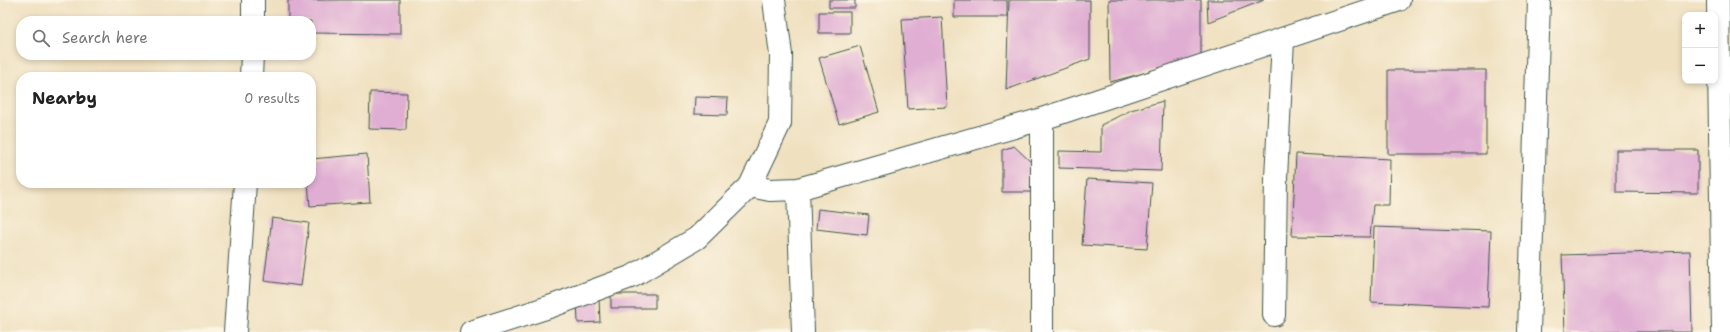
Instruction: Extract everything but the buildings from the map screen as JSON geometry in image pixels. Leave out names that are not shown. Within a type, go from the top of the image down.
[{"type":"street","points":[[253,0],[253,16]]},
{"type":"street","points":[[471,332],[552,306],[633,276],[697,238],[750,186],[780,123],[782,55],[774,0]]},
{"type":"street","points":[[750,186],[770,190],[798,189],[1042,119],[1283,40],[1399,0]]},
{"type":"street","points":[[1529,332],[1539,0]]},
{"type":"street","points":[[1718,0],[1723,332]]},
{"type":"street","points":[[1274,315],[1276,178],[1283,40]]},
{"type":"street","points":[[251,72],[252,60]]},
{"type":"street","points":[[1042,119],[1042,332]]},
{"type":"street","points":[[235,332],[245,188]]},
{"type":"street","points":[[798,189],[803,332]]}]
